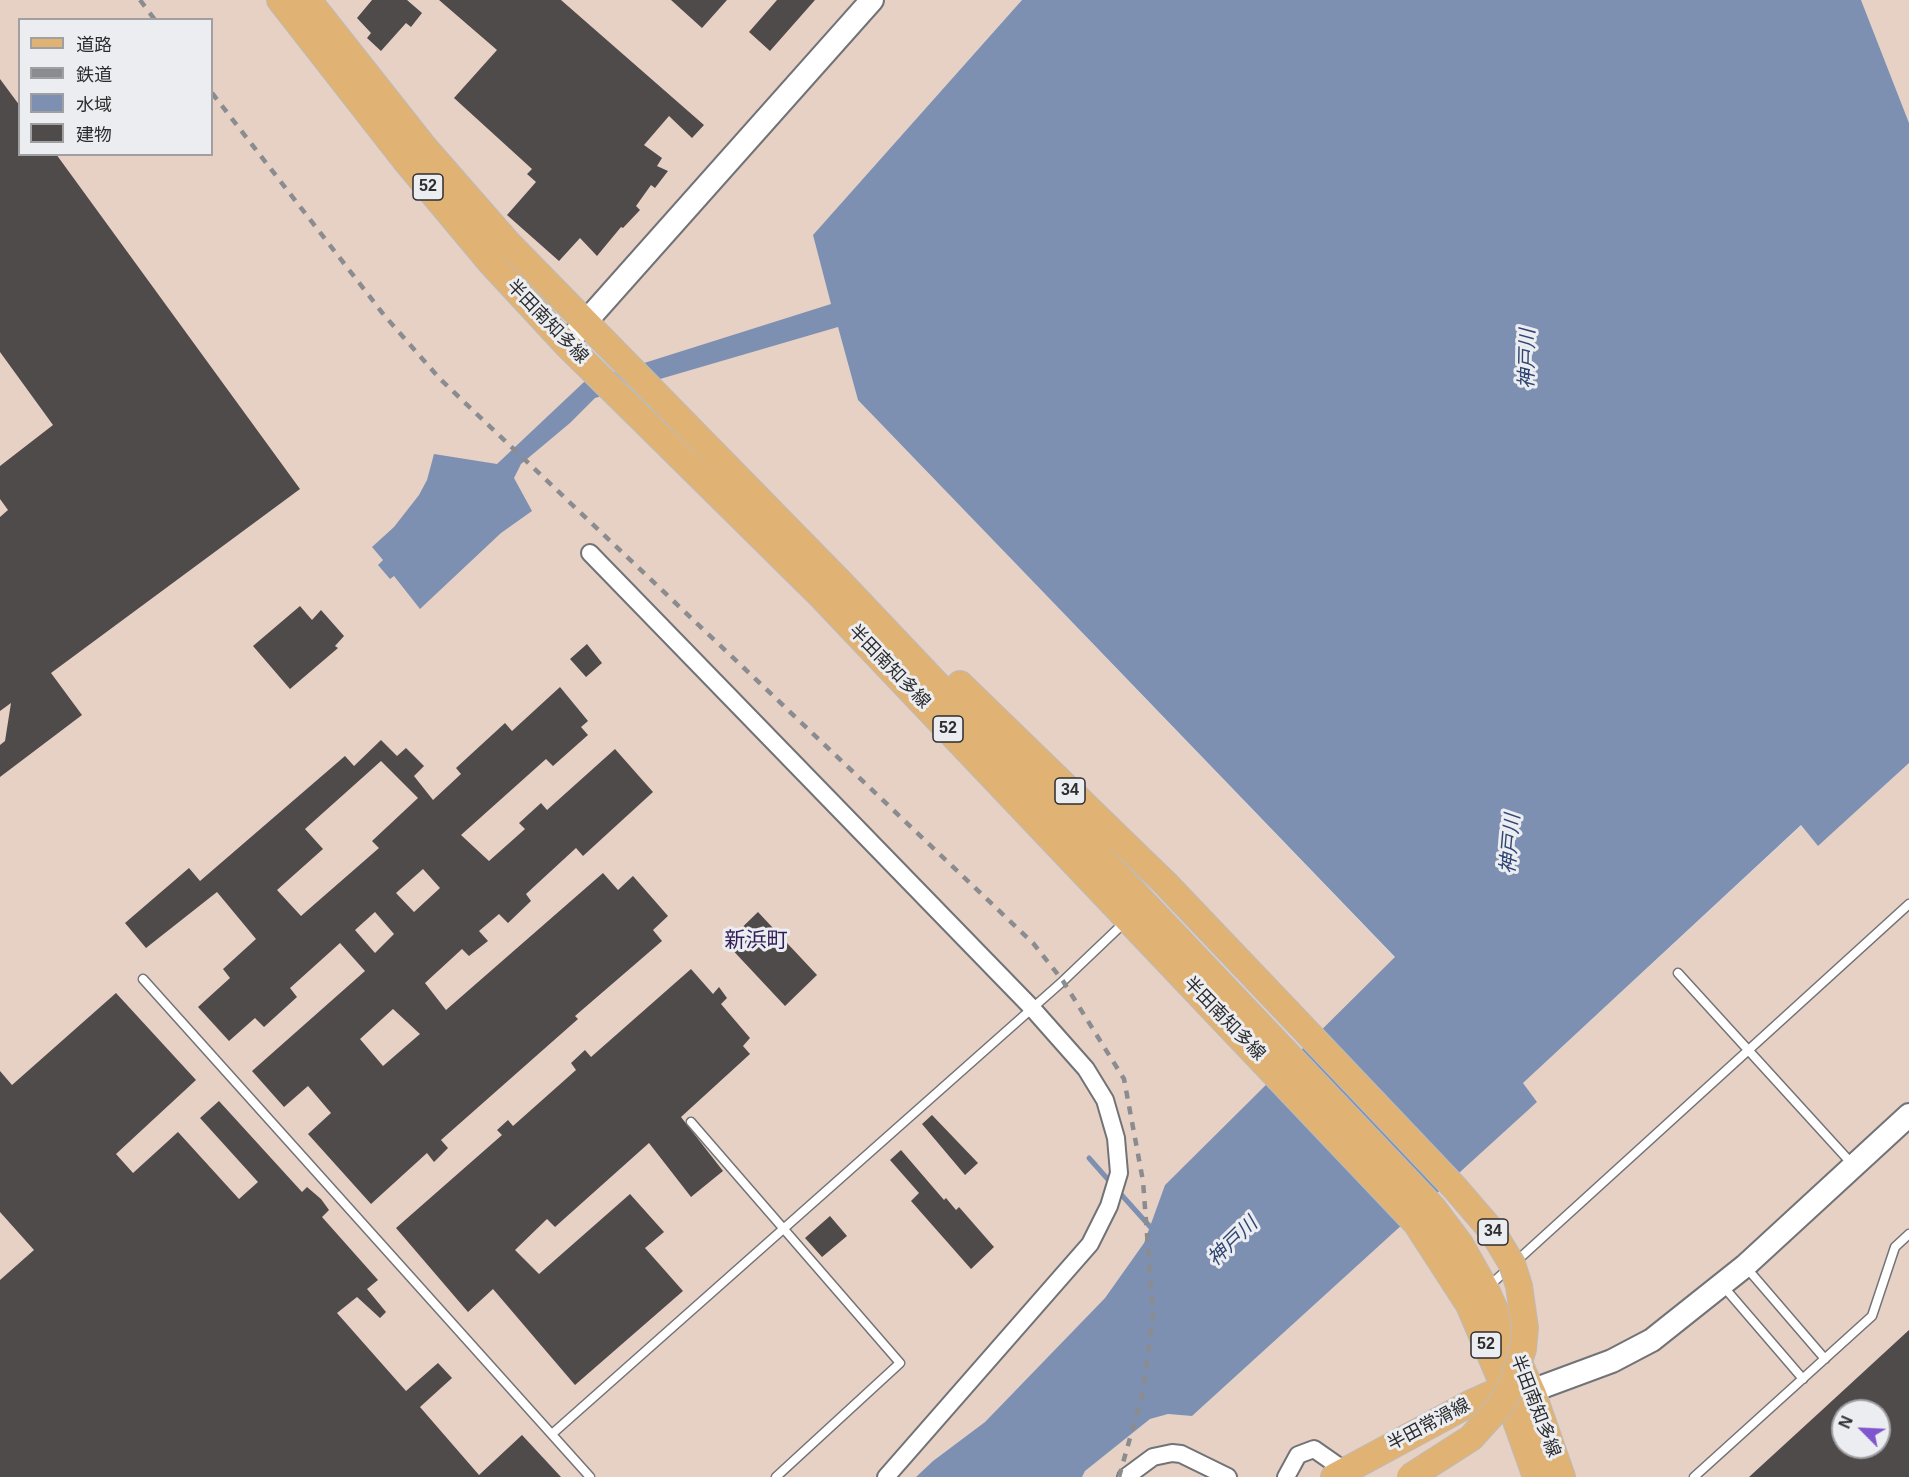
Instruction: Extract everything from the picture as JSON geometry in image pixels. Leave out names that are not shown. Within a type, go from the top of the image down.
[{"type":"main road","name":"半田南知多線","points":[[296,3],[507,242],[841,583],[1137,911],[1425,1216],[1460,1244],[1486,1290],[1521,1391],[1536,1477]]},
{"type":"main road","name":"半田南知多線","points":[[296,3],[405,160],[491,263],[566,344],[1137,911]]},
{"type":"main road","name":"34","points":[[841,583],[915,640],[1166,884],[1455,1188],[1492,1231],[1512,1264],[1520,1286],[1525,1328],[1523,1349],[1511,1388],[1499,1407],[1471,1438],[1410,1477]]},
{"type":"main road","name":"半田南知多線","points":[[1425,1216],[1469,1305],[1521,1391],[1562,1477]]},
{"type":"main road","name":"半田常滑線","points":[[1348,1475],[1521,1391]]},
{"type":"street","points":[[566,344],[872,0]]},
{"type":"street","points":[[590,553],[1032,1008],[1086,1069],[1105,1100],[1116,1138],[1119,1173],[1109,1206],[1090,1244],[886,1477]]},
{"type":"street","points":[[1521,1391],[1612,1361],[1652,1340],[1745,1266],[1909,1115]]},
{"type":"street","points":[[1286,1477],[1298,1455],[1314,1449],[1348,1475]]},
{"type":"street","points":[[1126,1477],[1153,1457],[1172,1453],[1181,1454],[1228,1477]]},
{"type":"lane","points":[[1486,1290],[1909,903]]},
{"type":"lane","points":[[552,1434],[781,1228],[1032,1008],[1137,911]]},
{"type":"lane","points":[[1678,973],[1854,1166]]},
{"type":"lane","points":[[143,979],[590,1477]]},
{"type":"lane","points":[[691,1122],[900,1363],[776,1477]]},
{"type":"lane","points":[[1694,1477],[1872,1316],[1894,1247],[1909,1234]]},
{"type":"lane","points":[[1745,1266],[1825,1359]]},
{"type":"lane","points":[[1721,1285],[1803,1379]]},
{"type":"shaded area","points":[[0,0],[1022,0],[813,235],[858,400],[1395,958],[1165,1185],[1144,1243],[1105,1298],[985,1422],[933,1461],[916,1477],[0,1477]]},
{"type":"shaded area","points":[[1861,0],[1909,0],[1909,123]]},
{"type":"shaded area","points":[[1909,763],[1909,1477],[1082,1477],[1085,1471],[1150,1419],[1168,1414],[1192,1416],[1537,1102],[1523,1083],[1802,825],[1818,846]]},
{"type":"water","name":"神戸川","points":[[1022,0],[1861,0],[1909,123],[1909,763],[1818,846],[1801,825],[1523,1083],[1537,1102],[1192,1416],[1168,1414],[1150,1419],[1085,1471],[1082,1477],[916,1477],[933,1461],[985,1422],[1105,1298],[1144,1243],[1165,1185],[1395,957],[858,400],[838,327],[595,398],[570,423],[521,464],[514,478],[532,511],[501,533],[420,609],[394,576],[390,579],[378,565],[383,560],[372,547],[394,527],[419,495],[427,480],[434,454],[497,464],[584,382],[831,304],[813,235]]},
{"type":"building","points":[[372,0],[407,0],[422,13],[411,27],[406,23],[381,51],[367,38],[371,33],[357,18]]},
{"type":"building","points":[[439,0],[561,0],[704,125],[692,138],[669,116],[644,145],[662,158],[657,166],[668,171],[655,188],[651,185],[636,206],[640,210],[623,228],[621,227],[597,256],[580,238],[559,261],[507,215],[536,182],[527,174],[532,169],[454,98],[497,50]]},
{"type":"building","points":[[671,0],[727,0],[702,28]]},
{"type":"building","points":[[777,0],[815,0],[770,51],[749,32]]},
{"type":"building","points":[[0,79],[18,103],[18,156],[57,156],[300,489],[51,673],[82,715],[0,777],[0,745],[5,741],[11,703],[0,711],[0,517],[8,510],[0,499],[0,466],[53,425],[0,352]]},
{"type":"building","points":[[300,606],[312,620],[321,610],[344,636],[335,646],[338,648],[290,689],[253,646]]},
{"type":"building","points":[[587,644],[602,663],[586,677],[570,659]]},
{"type":"building","points":[[560,687],[588,721],[581,727],[588,735],[553,766],[546,759],[461,835],[489,861],[525,829],[519,823],[541,803],[547,810],[615,749],[653,792],[583,856],[576,848],[526,894],[531,901],[508,923],[499,914],[479,931],[488,941],[469,956],[462,949],[425,983],[446,1010],[603,873],[618,890],[633,876],[668,916],[653,930],[662,941],[575,1016],[578,1019],[441,1140],[448,1148],[434,1162],[427,1153],[371,1204],[308,1134],[331,1113],[308,1086],[284,1107],[252,1071],[365,971],[340,943],[290,988],[297,997],[264,1027],[255,1018],[229,1041],[198,1007],[230,978],[223,969],[256,939],[217,892],[146,948],[125,923],[189,868],[200,881],[345,756],[354,766],[381,740],[397,756],[406,748],[424,766],[414,776],[433,800],[461,774],[456,768],[505,723],[512,731]],"holes":[[[381,761],[418,798],[372,841],[379,848],[301,916],[277,890],[323,849],[305,829]],[[423,869],[440,888],[414,912],[396,893]],[[375,912],[394,934],[375,953],[355,930]],[[393,1009],[420,1034],[383,1066],[360,1039]]]},
{"type":"building","points":[[758,912],[817,975],[785,1006],[726,943]]},
{"type":"building","points":[[691,969],[713,994],[719,987],[727,998],[721,1004],[750,1038],[743,1046],[750,1054],[681,1117],[723,1171],[691,1197],[649,1143],[555,1227],[547,1219],[515,1250],[539,1274],[630,1194],[664,1232],[645,1248],[683,1291],[575,1385],[493,1289],[468,1312],[396,1228],[502,1135],[497,1130],[508,1120],[513,1126],[576,1070],[571,1063],[585,1050],[591,1057]]},
{"type":"building","points":[[116,993],[196,1080],[116,1154],[133,1173],[178,1132],[239,1199],[258,1182],[200,1118],[219,1101],[302,1192],[307,1187],[321,1199],[329,1210],[322,1217],[378,1280],[367,1289],[386,1312],[380,1318],[357,1297],[337,1313],[406,1391],[438,1363],[452,1378],[420,1407],[479,1475],[522,1435],[561,1477],[0,1477],[0,1280],[34,1250],[0,1212],[0,1071],[12,1085]]},
{"type":"building","points":[[932,1115],[978,1163],[965,1175],[922,1124]]},
{"type":"building","points":[[901,1150],[944,1200],[946,1198],[956,1210],[959,1207],[994,1247],[971,1269],[911,1201],[919,1193],[890,1160]]},
{"type":"building","points":[[830,1216],[847,1236],[822,1257],[805,1238]]},
{"type":"building","points":[[1909,1330],[1909,1477],[1749,1477],[1831,1402],[1831,1459],[1891,1459],[1891,1399],[1834,1399]]},
{"type":"waterway","points":[[1089,1158],[1112,1184]]},
{"type":"waterway","points":[[1118,1191],[1154,1231]]},
{"type":"railway","points":[[140,0],[154,18]]},
{"type":"railway","points":[[213,94],[384,315],[440,379],[1033,943],[1063,981],[1124,1079],[1143,1181],[1153,1314],[1143,1392],[1119,1477]]},
{"type":"district","name":"新浜町","points":[[756,941]]}]
